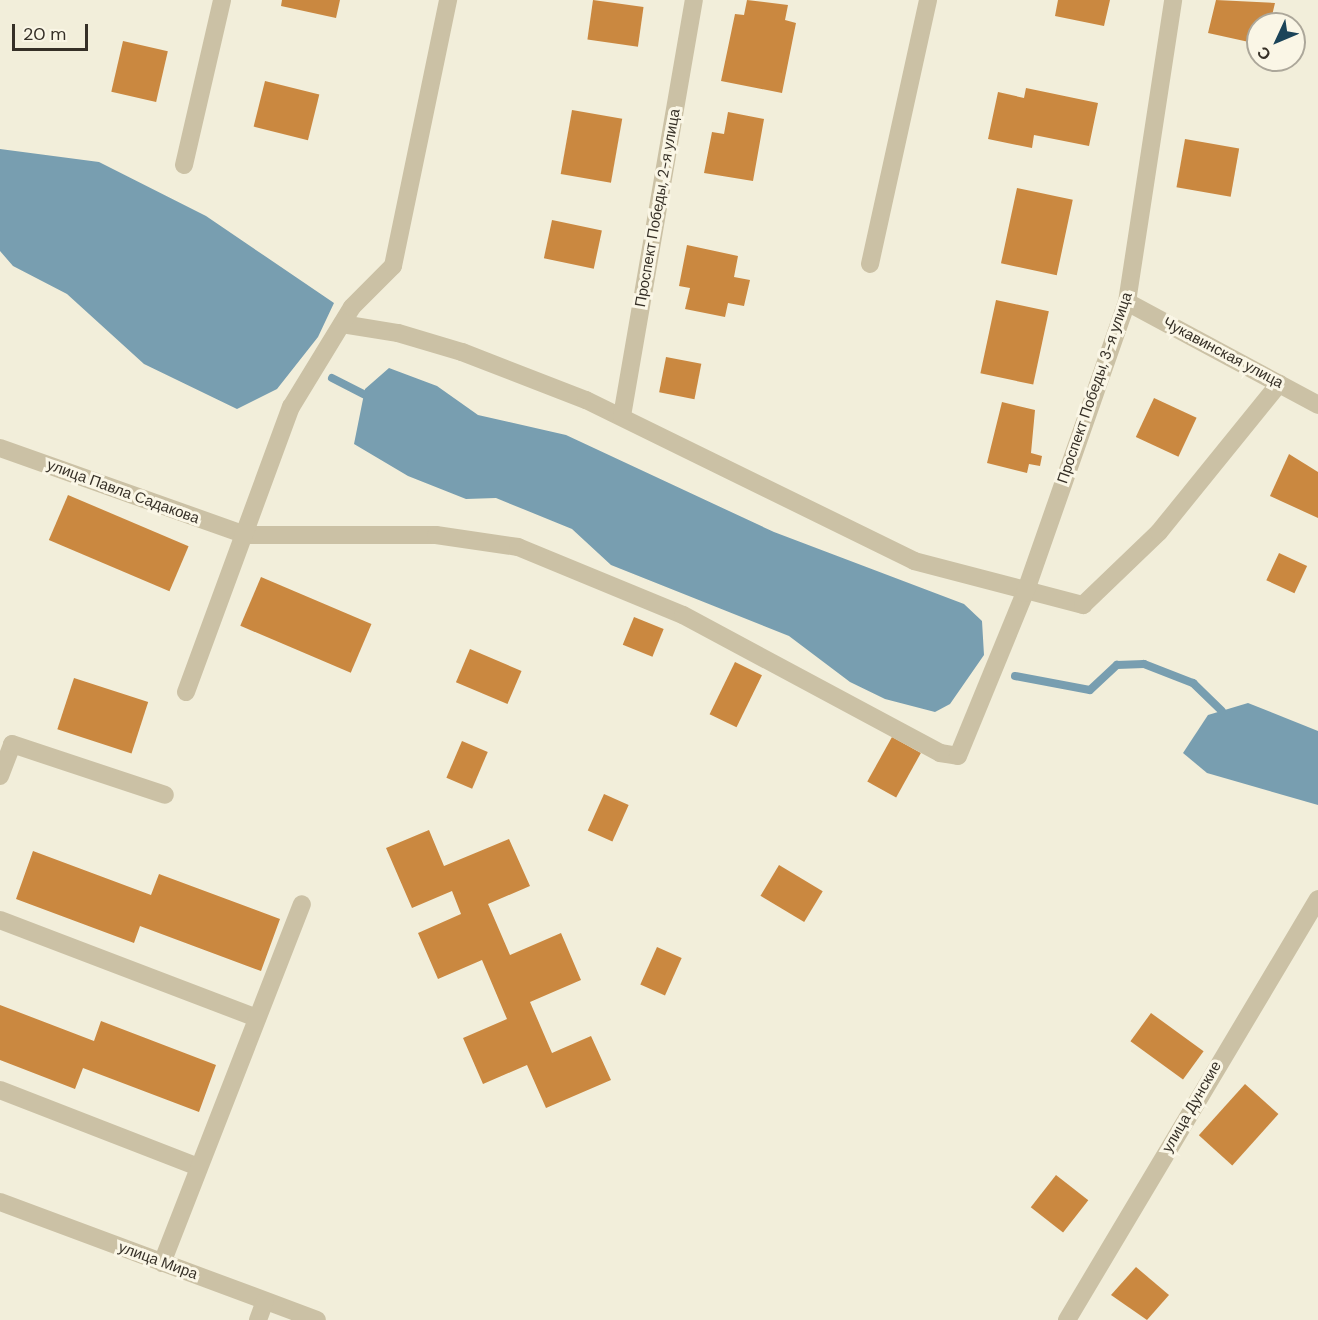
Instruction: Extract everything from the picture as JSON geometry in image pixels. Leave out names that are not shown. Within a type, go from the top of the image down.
[{"type":"street","points":[[184,165],[222,0]]},
{"type":"street","points":[[186,692],[246,535],[274,444],[342,324],[368,286],[393,266],[448,0]]},
{"type":"street","name":"Проспект Победы, 2-я улица","points":[[622,416],[694,0]]},
{"type":"street","points":[[870,264],[928,0]]},
{"type":"street","name":"Проспект Победы, 3-я улица","points":[[246,535],[436,535],[518,547],[683,615],[940,753],[958,756],[1025,593],[1127,302],[1173,0]]},
{"type":"street","name":"Чукавинская улица","points":[[1127,302],[1318,405]]},
{"type":"street","points":[[342,324],[398,333],[462,352],[622,416],[914,561],[1025,593],[1083,605],[1160,532],[1279,384]]},
{"type":"street","name":"улица Павла Садакова","points":[[0,448],[246,535]]},
{"type":"street","points":[[0,776],[12,744],[165,795]]},
{"type":"street","name":"улица Дунские","points":[[1067,1320],[1318,900]]},
{"type":"street","points":[[162,1263],[302,904]]},
{"type":"street","points":[[0,920],[257,1018]]},
{"type":"street","points":[[0,1090],[200,1167]]},
{"type":"street","name":"улица Мира","points":[[0,1202],[316,1320]]},
{"type":"street","points":[[258,1320],[265,1301]]},
{"type":"water","points":[[0,149],[99,162],[206,216],[334,303],[318,337],[277,389],[237,409],[144,364],[67,294],[13,266],[0,251]]},
{"type":"water","points":[[389,368],[437,386],[478,415],[566,435],[774,532],[964,604],[982,621],[984,655],[950,704],[935,712],[885,699],[850,682],[789,636],[611,565],[572,529],[496,498],[466,499],[408,476],[354,444],[365,389]]},
{"type":"water","points":[[1248,703],[1318,731],[1318,805],[1207,773],[1183,753],[1208,715]]},
{"type":"building","points":[[282,0],[340,0],[336,18],[281,6]]},
{"type":"building","points":[[593,0],[644,7],[638,47],[587,40]]},
{"type":"building","points":[[747,0],[788,5],[785,20],[796,23],[782,93],[721,81],[735,14],[744,15]]},
{"type":"building","points":[[1058,0],[1110,0],[1104,26],[1055,16]]},
{"type":"building","points":[[1216,0],[1275,3],[1273,12],[1246,12],[1246,41],[1208,33]]},
{"type":"building","points":[[123,41],[168,51],[156,102],[111,92]]},
{"type":"building","points":[[265,81],[319,95],[308,140],[254,127]]},
{"type":"building","points":[[1026,88],[1098,103],[1089,146],[1034,135],[1032,148],[988,139],[998,92],[1024,98]]},
{"type":"building","points":[[572,110],[622,119],[611,183],[561,174]]},
{"type":"building","points":[[728,112],[764,119],[753,181],[704,173],[712,132],[724,134]]},
{"type":"building","points":[[1185,139],[1239,149],[1231,197],[1176,187]]},
{"type":"building","points":[[1017,188],[1073,200],[1057,275],[1001,263]]},
{"type":"building","points":[[552,220],[602,231],[594,269],[544,258]]},
{"type":"building","points":[[687,245],[738,256],[734,277],[750,280],[744,306],[728,303],[725,317],[685,309],[690,288],[679,286]]},
{"type":"building","points":[[996,300],[1049,311],[1033,385],[980,373]]},
{"type":"building","points":[[666,357],[701,364],[694,399],[659,392]]},
{"type":"building","points":[[1154,398],[1197,418],[1178,457],[1136,437]]},
{"type":"building","points":[[1002,402],[1035,410],[1031,453],[1042,456],[1040,466],[1029,464],[1027,473],[987,463]]},
{"type":"building","points":[[1289,454],[1318,472],[1318,518],[1270,496]]},
{"type":"building","points":[[68,495],[189,546],[169,591],[49,540]]},
{"type":"building","points":[[1279,553],[1307,566],[1294,593],[1266,580]]},
{"type":"building","points":[[261,577],[371,624],[351,673],[240,626]]},
{"type":"building","points":[[634,617],[664,629],[652,657],[623,645]]},
{"type":"building","points":[[470,649],[522,671],[507,704],[456,682]]},
{"type":"building","points":[[735,662],[762,675],[737,727],[710,714]]},
{"type":"building","points":[[74,678],[148,702],[131,753],[57,729]]},
{"type":"building","points":[[892,737],[921,753],[896,798],[867,782]]},
{"type":"building","points":[[462,741],[488,752],[472,789],[446,778]]},
{"type":"building","points":[[604,794],[629,805],[612,842],[588,831]]},
{"type":"building","points":[[429,830],[444,866],[509,839],[530,886],[488,904],[510,955],[561,933],[581,980],[530,1002],[552,1053],[591,1036],[611,1080],[546,1108],[527,1065],[483,1084],[463,1038],[507,1019],[482,960],[438,979],[418,933],[461,914],[452,891],[412,908],[386,848]]},
{"type":"building","points":[[33,851],[151,895],[159,874],[280,919],[261,971],[140,926],[134,943],[16,899]]},
{"type":"building","points":[[779,865],[823,891],[804,922],[760,896]]},
{"type":"building","points":[[657,947],[682,958],[665,995],[640,984]]},
{"type":"building","points":[[0,1005],[94,1041],[101,1021],[216,1065],[199,1112],[83,1068],[75,1089],[0,1060]]},
{"type":"building","points":[[1151,1013],[1204,1051],[1183,1080],[1130,1041]]},
{"type":"building","points":[[1245,1084],[1278,1114],[1232,1165],[1199,1135]]},
{"type":"building","points":[[1056,1175],[1088,1200],[1063,1233],[1031,1207]]},
{"type":"building","points":[[1136,1267],[1169,1295],[1147,1320],[1111,1295]]},
{"type":"waterway","points":[[332,378],[364,394]]},
{"type":"waterway","points":[[1015,676],[1090,690],[1117,665],[1144,664],[1193,683],[1222,711]]}]
